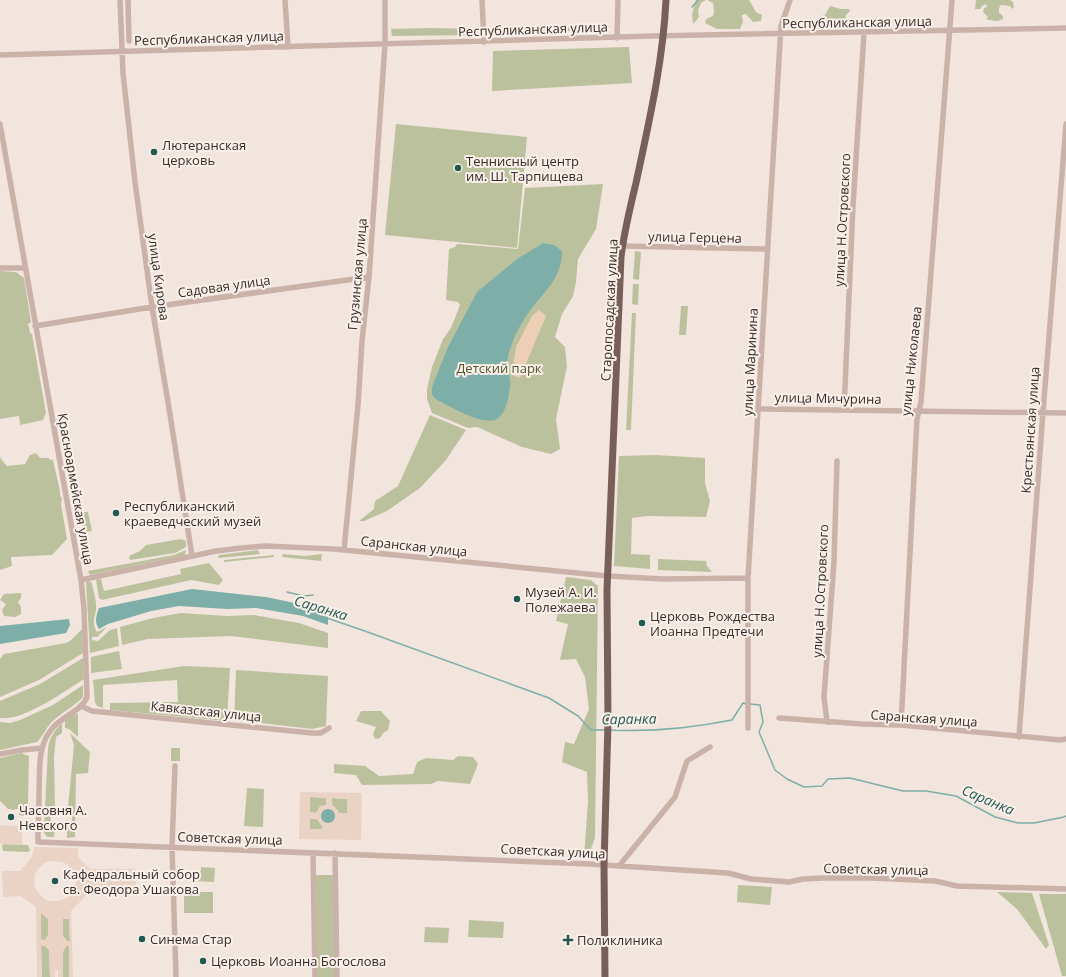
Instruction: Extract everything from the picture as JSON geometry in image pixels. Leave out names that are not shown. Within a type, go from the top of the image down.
[{"type":"main road","name":"Старопосадская улица","points":[[605,977],[604,865],[608,722],[608,576],[623,246],[657,79],[664,37],[666,0]]},
{"type":"street","name":"улица Кирова","points":[[120,0],[125,97],[152,307],[192,556]]},
{"type":"street","points":[[128,0],[129,41]]},
{"type":"street","points":[[285,0],[288,47]]},
{"type":"street","name":"Грузинская улица","points":[[344,550],[369,277],[385,44],[385,0]]},
{"type":"street","points":[[482,0],[484,42]]},
{"type":"street","points":[[617,38],[618,0]]},
{"type":"street","name":"улица Маринина","points":[[748,728],[748,578],[780,34],[782,21],[790,0]]},
{"type":"street","name":"улица Николаева","points":[[901,725],[916,419],[921,402],[952,0]]},
{"type":"street","name":"Республиканская улица","points":[[0,55],[617,38],[1066,28]]},
{"type":"street","name":"улица Н.Островского","points":[[844,410],[853,206],[864,32]]},
{"type":"street","name":"Красноармейская улица","points":[[0,124],[81,580],[84,609],[88,693],[86,702],[81,706]]},
{"type":"street","name":"Крестьянская улица","points":[[1019,737],[1042,412],[1066,124]]},
{"type":"street","name":"улица Герцена","points":[[623,246],[768,249]]},
{"type":"street","points":[[0,268],[25,268]]},
{"type":"street","name":"Садовая улица","points":[[36,326],[152,307],[369,277]]},
{"type":"street","name":"улица Мичурина","points":[[758,409],[1066,413]]},
{"type":"street","name":"улица Н.Островского","points":[[827,722],[824,697],[834,562],[837,461]]},
{"type":"street","name":"Саранская улица","points":[[81,580],[192,556],[241,548],[265,546],[344,550],[608,576],[663,579],[748,578]]},
{"type":"street","points":[[0,754],[26,749],[42,748],[51,729],[64,717],[81,706]]},
{"type":"street","name":"Кавказская улица","points":[[81,706],[92,711],[224,723],[320,734],[329,728]]},
{"type":"street","name":"Саранская улица","points":[[779,718],[827,722],[901,725],[1019,737],[1060,740],[1066,739]]},
{"type":"street","points":[[619,866],[675,797],[687,761],[710,747]]},
{"type":"street","name":"Советская улица","points":[[42,748],[40,763],[38,842],[604,865],[728,874],[751,879],[789,882],[803,879],[872,878],[935,881],[957,886],[1066,889]]},
{"type":"street","points":[[175,766],[172,847],[176,977]]},
{"type":"street","points":[[313,853],[315,977]]},
{"type":"street","points":[[335,853],[337,977]]},
{"type":"green space","points":[[696,0],[706,0],[701,3],[698,10],[699,17],[693,24],[692,14]]},
{"type":"green space","points":[[707,0],[749,0],[756,12],[762,15],[761,21],[753,22],[746,14],[742,15],[743,22],[740,29],[717,29],[705,23],[706,19],[713,16],[714,11],[713,3]]},
{"type":"green space","points":[[976,0],[1010,0],[1013,2],[1014,7],[1012,9],[1010,6],[1001,5],[999,8],[999,13],[1003,16],[1003,19],[997,21],[990,20],[986,19],[988,17],[983,12],[984,8],[987,7],[986,4],[980,9],[975,9]]},
{"type":"green space","points":[[830,6],[841,9],[849,9],[850,11],[846,15],[845,22],[830,23],[820,21],[819,17],[825,15]]},
{"type":"green space","points":[[610,26],[607,30],[558,31],[558,27]]},
{"type":"green space","points":[[551,28],[552,31],[486,35],[486,30]]},
{"type":"green space","points":[[391,29],[476,29],[476,35],[392,36]]},
{"type":"green space","points":[[629,47],[632,83],[492,91],[493,51]]},
{"type":"green space","name":"Теннисный центр им. Ш. Тарпищева","points":[[396,124],[527,137],[517,248],[385,235]]},
{"type":"green space","name":"Детский парк","points":[[603,184],[596,229],[578,259],[573,296],[562,314],[555,337],[565,347],[567,366],[556,419],[560,449],[551,454],[522,447],[477,427],[468,428],[432,413],[427,399],[427,389],[432,367],[443,339],[451,328],[460,305],[458,302],[446,300],[449,249],[455,247],[457,244],[518,249],[525,188]]},
{"type":"green space","points":[[635,251],[641,252],[639,280],[633,279]]},
{"type":"green space","points":[[0,271],[16,272],[24,278],[31,322],[28,324],[30,333],[32,334],[46,413],[43,420],[20,425],[19,416],[0,419]]},
{"type":"green space","points":[[633,284],[639,284],[638,305],[632,304]]},
{"type":"green space","points":[[681,306],[688,306],[686,335],[679,335]]},
{"type":"green space","points":[[632,313],[636,313],[631,430],[626,430]]},
{"type":"green space","points":[[430,415],[466,430],[446,460],[420,488],[387,511],[364,521],[359,521],[374,509],[375,501],[398,486]]},
{"type":"green space","points":[[36,453],[40,458],[48,458],[53,460],[60,496],[62,498],[61,504],[67,539],[52,555],[11,557],[12,566],[0,570],[0,456],[7,466],[25,464],[30,455]]},
{"type":"green space","points":[[656,455],[705,458],[705,483],[710,501],[706,517],[647,516],[632,518],[631,554],[650,555],[650,569],[614,566],[619,456]]},
{"type":"green space","points":[[78,484],[83,512],[88,512],[92,531],[84,532],[75,485]]},
{"type":"green space","points":[[181,539],[186,541],[186,547],[175,553],[130,560],[129,556],[140,551],[146,545]]},
{"type":"green space","points":[[186,550],[185,555],[90,575],[88,571],[174,555]]},
{"type":"green space","points":[[258,550],[260,554],[218,558],[219,555]]},
{"type":"green space","points":[[283,554],[305,556],[322,554],[321,561],[282,557]]},
{"type":"green space","points":[[274,555],[274,557],[224,562],[224,560]]},
{"type":"green space","points":[[658,559],[706,561],[707,566],[712,572],[658,570]]},
{"type":"green space","points":[[209,563],[223,580],[219,585],[191,580],[102,600],[99,598],[97,579],[101,579],[104,591],[181,574],[180,569]]},
{"type":"green space","points":[[566,577],[591,580],[598,586],[595,838],[588,857],[584,857],[588,802],[587,772],[562,762],[565,742],[574,744],[589,709],[585,677],[576,659],[560,660],[568,624],[556,621]]},
{"type":"green space","points":[[89,581],[92,583],[96,602],[94,621],[95,628],[97,632],[107,627],[97,637],[92,637],[92,640],[98,641],[110,630],[117,628],[119,646],[90,653],[86,582]]},
{"type":"green space","points":[[21,593],[21,598],[18,602],[21,607],[21,614],[15,617],[4,616],[2,610],[6,604],[0,600],[4,594]]},
{"type":"green space","points":[[181,613],[227,616],[254,615],[299,623],[328,633],[328,648],[231,636],[148,639],[122,645],[120,627],[153,618]]},
{"type":"green space","points":[[82,629],[83,653],[39,680],[0,697],[0,659],[4,654],[66,643]]},
{"type":"green space","points":[[119,651],[122,669],[91,673],[91,657]]},
{"type":"green space","points":[[83,658],[84,679],[55,698],[31,711],[9,718],[0,718],[0,701],[40,684]]},
{"type":"green space","points":[[184,666],[230,668],[227,721],[110,710],[110,703],[178,702],[177,680],[103,685],[103,708],[97,706],[95,702],[93,680]]},
{"type":"green space","points":[[236,670],[328,676],[326,726],[312,729],[234,721]]},
{"type":"green space","points":[[83,685],[83,697],[52,721],[37,742],[0,750],[0,722],[10,723],[20,720],[53,705]]},
{"type":"green space","points":[[361,711],[381,711],[390,721],[388,730],[383,733],[380,738],[375,739],[373,734],[376,727],[356,721]]},
{"type":"green space","points":[[75,713],[78,714],[78,737],[69,729],[65,728],[65,720]]},
{"type":"green space","points":[[62,723],[62,733],[56,737],[54,757],[55,810],[50,818],[55,827],[54,837],[47,837],[44,833],[44,827],[48,748],[53,734]]},
{"type":"green space","points":[[70,733],[90,752],[88,773],[76,774],[75,837],[67,838],[67,826],[72,821],[72,816],[68,808],[74,745]]},
{"type":"green space","points":[[171,748],[180,748],[180,761],[171,761]]},
{"type":"green space","points":[[21,753],[29,756],[28,804],[25,805],[25,816],[19,815],[19,809],[8,809],[0,801],[0,758]]},
{"type":"green space","points":[[458,756],[473,757],[478,764],[470,784],[438,781],[431,784],[362,785],[356,775],[334,773],[334,764],[365,766],[379,776],[413,774],[417,762],[426,758],[453,760]]},
{"type":"green space","points":[[247,788],[264,789],[263,827],[244,826]]},
{"type":"green space","points":[[310,797],[326,798],[326,805],[317,813],[310,812]]},
{"type":"green space","points":[[332,798],[347,799],[347,813],[339,814],[332,805]]},
{"type":"green space","points":[[310,819],[317,819],[323,829],[310,829]]},
{"type":"green space","points":[[4,844],[28,845],[30,850],[28,852],[3,851],[2,846]]},
{"type":"green space","points":[[201,867],[215,868],[214,882],[195,881],[195,871],[201,871]]},
{"type":"green space","points":[[316,875],[333,875],[335,977],[317,977]]},
{"type":"green space","points":[[738,885],[772,887],[770,905],[737,902]]},
{"type":"green space","points":[[184,892],[213,892],[213,913],[184,913]]},
{"type":"green space","points":[[997,892],[1032,893],[1049,945],[1046,949],[1017,909]]},
{"type":"green space","points":[[1039,894],[1066,894],[1066,976],[1062,976]]},
{"type":"green space","points":[[40,912],[48,919],[48,935],[45,940],[41,940]]},
{"type":"green space","points":[[63,919],[69,919],[70,941],[67,941],[63,936]]},
{"type":"green space","points":[[469,920],[504,922],[503,938],[468,937]]},
{"type":"green space","points":[[425,927],[449,928],[448,943],[424,942]]},
{"type":"green space","points":[[41,946],[45,946],[49,950],[50,977],[42,977]]},
{"type":"green space","points":[[66,946],[69,946],[69,977],[63,977],[63,951]]},
{"type":"sand","points":[[539,310],[546,316],[520,378],[512,375],[516,347],[532,316]]},
{"type":"shaded area","points":[[300,792],[362,793],[361,840],[299,839]],"holes":[[[310,797],[326,798],[326,805],[320,806],[316,813],[310,812]],[[332,798],[347,799],[347,813],[339,813],[332,805]],[[310,819],[317,819],[322,826],[322,829],[310,829]]]},
{"type":"shaded area","points":[[0,825],[22,826],[22,845],[0,844]]},
{"type":"shaded area","points":[[34,847],[78,848],[78,857],[90,869],[136,869],[136,891],[91,891],[71,911],[73,977],[69,977],[69,946],[66,946],[63,952],[63,977],[58,977],[58,970],[55,970],[55,977],[50,977],[49,950],[45,946],[41,946],[42,977],[37,977],[36,907],[21,896],[3,897],[2,871],[20,871],[32,857]],"holes":[[[52,861],[67,864],[74,872],[75,877],[76,883],[72,893],[69,897],[59,901],[48,901],[43,898],[36,890],[34,885],[35,874],[38,869],[46,862]],[[41,913],[48,919],[48,935],[45,940],[41,939]],[[63,919],[69,919],[70,941],[67,941],[63,936]]]},
{"type":"water","points":[[543,243],[554,245],[562,251],[561,261],[556,277],[527,315],[514,338],[507,362],[510,390],[503,413],[497,419],[491,421],[484,420],[467,415],[437,400],[432,395],[432,387],[448,347],[477,292],[517,259]]},
{"type":"water","points":[[192,589],[266,597],[304,605],[328,617],[328,625],[303,616],[256,608],[228,609],[179,606],[151,611],[108,624],[99,629],[96,624],[96,616],[99,608]]},
{"type":"water","points":[[69,619],[70,625],[66,633],[0,644],[0,626]]},
{"type":"water","points":[[328,809],[333,811],[335,816],[333,821],[328,823],[323,821],[321,816],[323,811]]},
{"type":"waterway","points":[[692,7],[698,0]]},
{"type":"waterway","points":[[287,592],[304,596],[313,595]]},
{"type":"waterway","name":"Саранка","points":[[327,618],[549,698],[578,716],[591,730],[606,730]]},
{"type":"waterway","name":"Саранка","points":[[610,730],[671,729],[732,720],[743,703],[746,704]]},
{"type":"waterway","name":"Саранка","points":[[750,704],[760,705],[763,722],[759,732],[775,770],[787,779],[804,787],[822,786],[828,779],[850,778],[903,791],[926,791],[956,796],[995,817],[1018,823],[1034,823],[1066,816]]},
{"type":"place","name":"Лютеранская церковь","points":[[154,152]]},
{"type":"place","name":"Теннисный центр им. Ш. Тарпищева","points":[[458,168]]},
{"type":"place","name":"Республиканский краеведческий музей","points":[[116,513]]},
{"type":"place","name":"Музей А. И. Полежаева","points":[[517,599]]},
{"type":"place","name":"Церковь Рождества Иоанна Предтечи","points":[[642,623]]},
{"type":"place","name":"Часовня А. Невского","points":[[11,817]]},
{"type":"place","name":"Кафедральный собор св. Феодора Ушакова","points":[[55,881]]},
{"type":"place","name":"Синема Стар","points":[[142,939]]},
{"type":"place","name":"Поликлиника","points":[[568,940]]},
{"type":"place","name":"Церковь Иоанна Богослова","points":[[203,961]]}]
